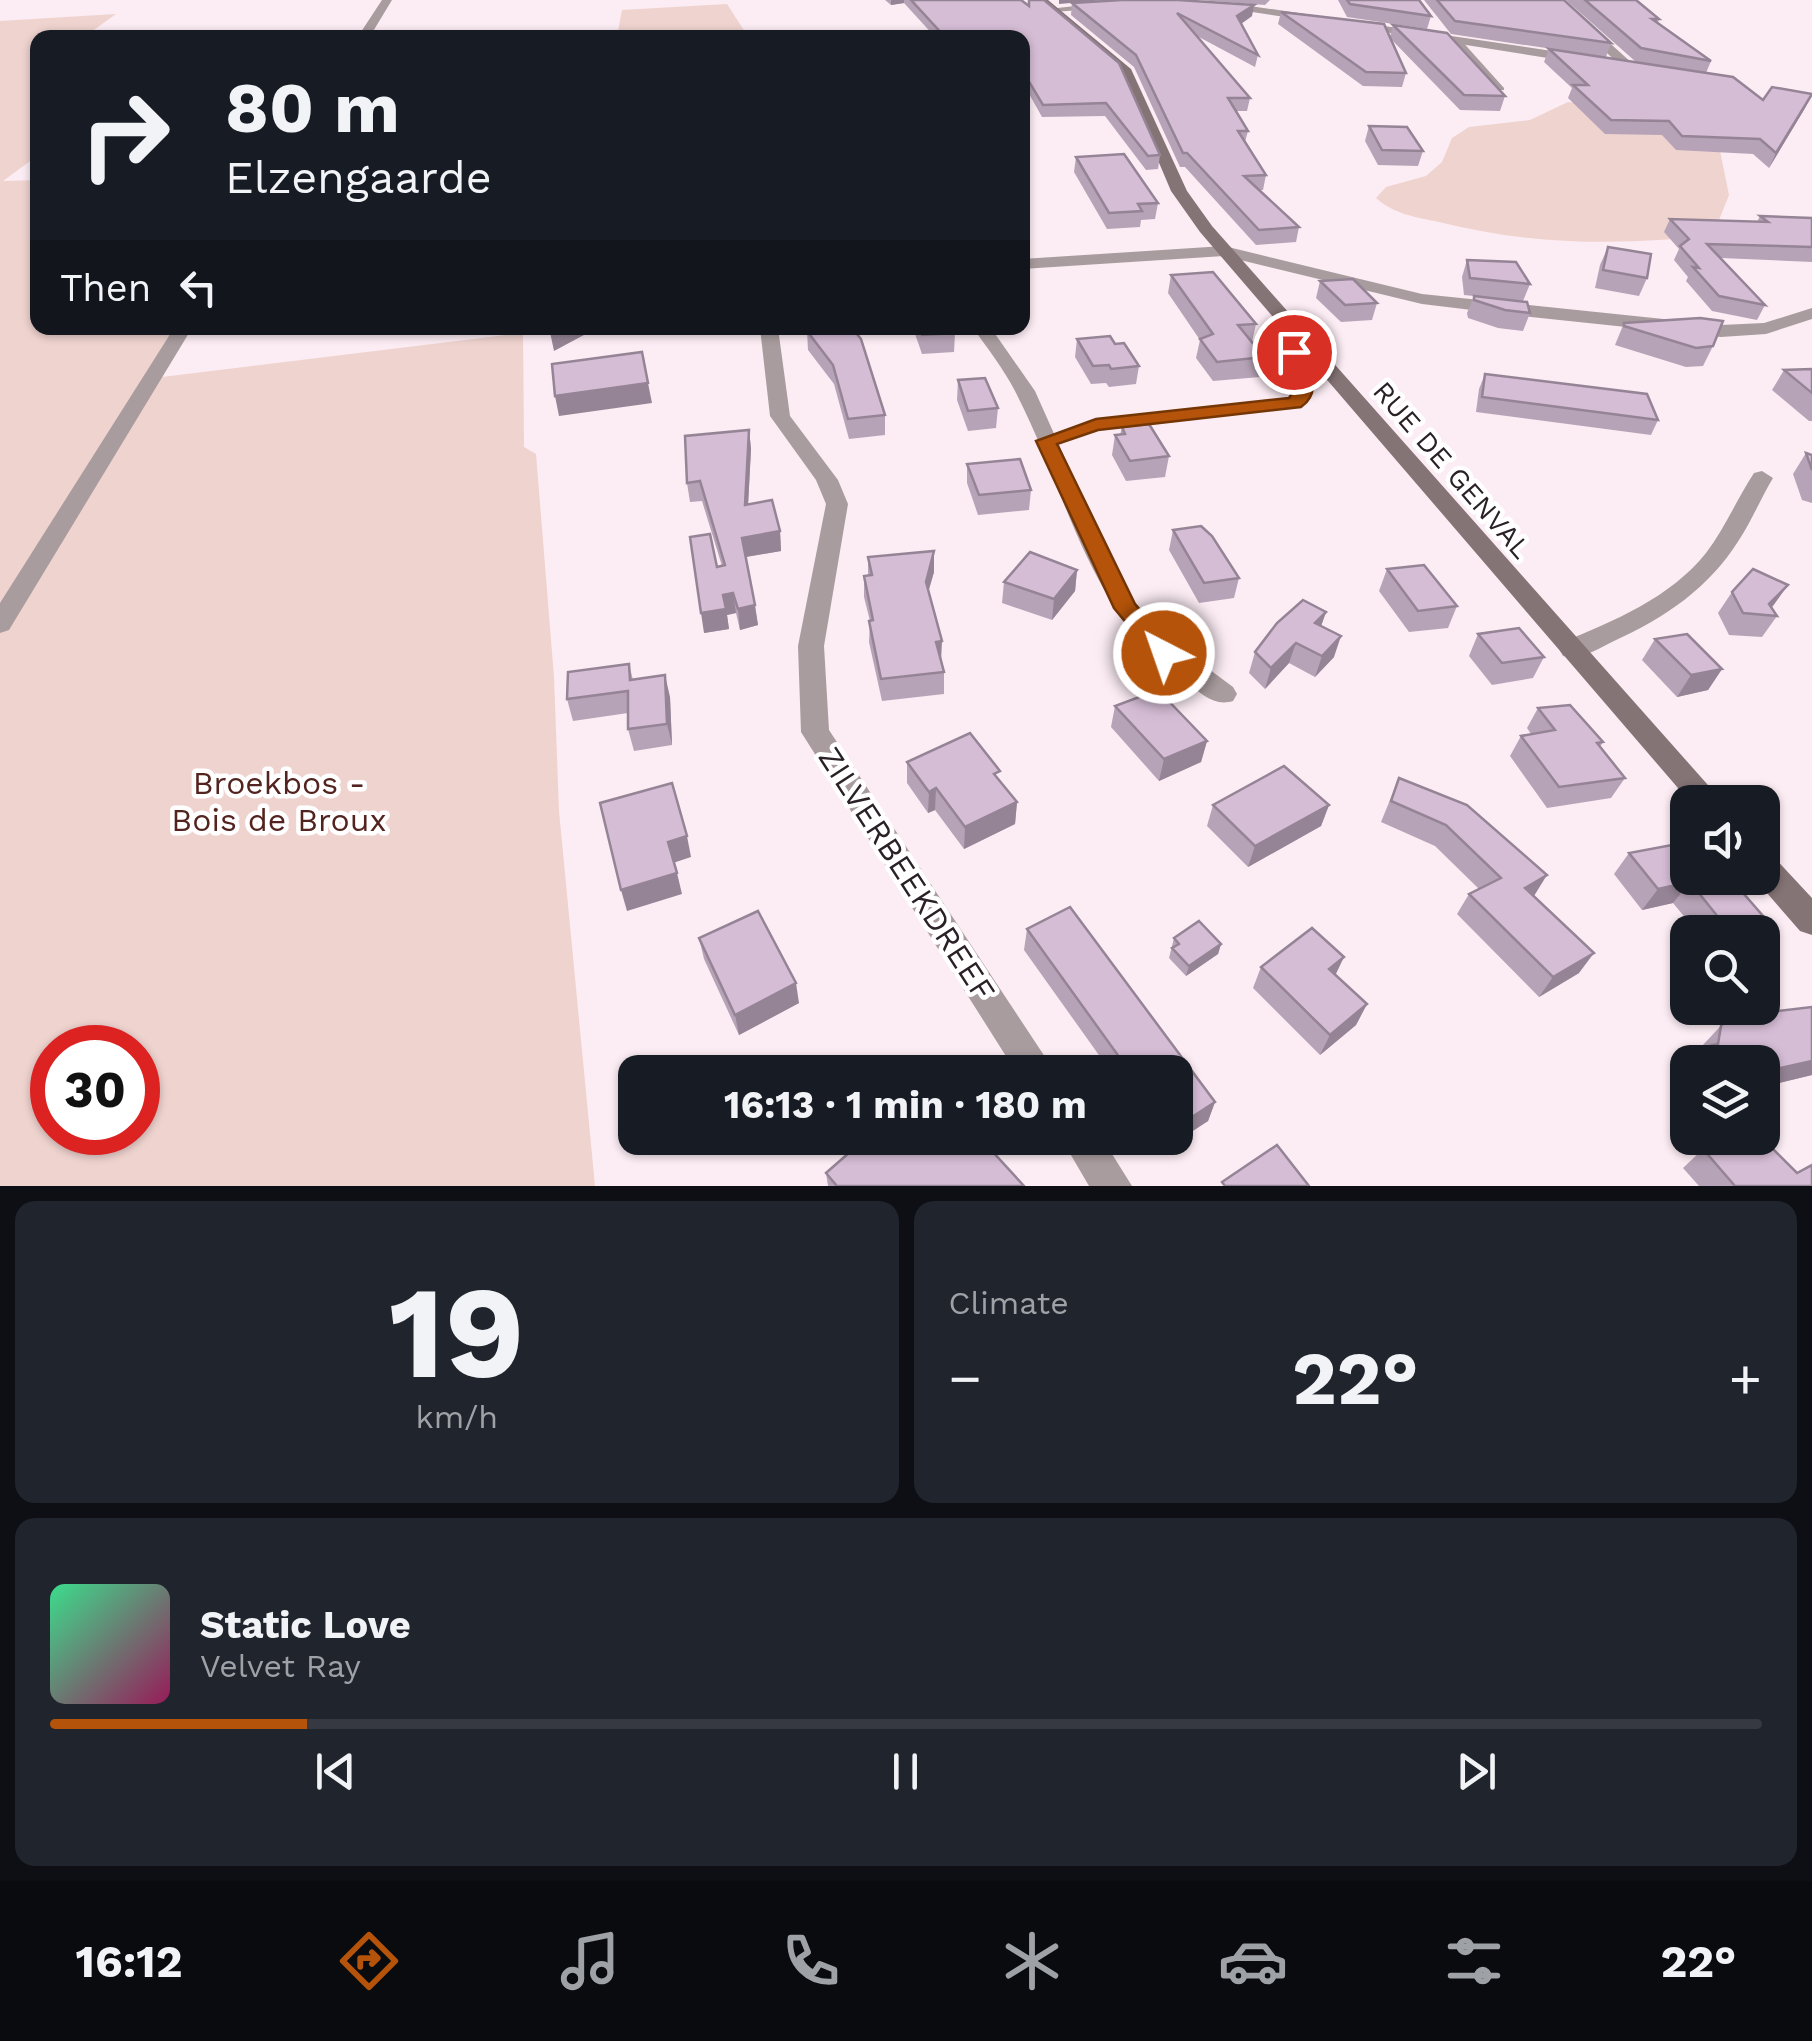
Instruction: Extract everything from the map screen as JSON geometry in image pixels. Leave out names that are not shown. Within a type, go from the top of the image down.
[{"type":"street","points":[[368,30],[387,0]]},
{"type":"street","points":[[1556,0],[1630,67]]},
{"type":"street","points":[[1047,4],[1126,4]]},
{"type":"street","name":"RUE DE GENVAL","points":[[1047,4],[1127,72],[1179,191],[1224,251],[1693,785]]},
{"type":"street","points":[[1212,4],[1332,21]]},
{"type":"street","points":[[1351,24],[1590,61]]},
{"type":"street","points":[[1435,26],[1452,40]]},
{"type":"street","points":[[1610,64],[1648,70]]},
{"type":"street","points":[[1030,263],[1224,251],[1422,299],[1550,314],[1720,331],[1766,328],[1812,313]]},
{"type":"street","points":[[0,624],[179,335]]},
{"type":"street","name":"ZILVERBEEKDREEF","points":[[769,335],[780,416],[785,428],[834,490],[837,504],[807,657],[808,697],[815,732],[1026,1055]]},
{"type":"street","points":[[989,335],[1020,382],[1126,608],[1164,653],[1222,694]]},
{"type":"street","points":[[1572,649],[1625,627],[1684,591],[1728,540],[1762,478]]},
{"type":"street","points":[[1780,884],[1812,920]]},
{"type":"street","points":[[1091,1155],[1112,1186]]},
{"type":"lane","points":[[1452,40],[1502,89]]},
{"type":"lane","points":[[1046,441],[1096,425],[1294,403],[1304,396],[1305,387],[1294,352],[1309,349]]},
{"type":"green space","points":[[727,4],[744,30],[618,30],[622,10]]},
{"type":"green space","name":"Broekbos - Bois de Broux","points":[[116,14],[94,30],[30,30],[30,161],[3,181],[30,180],[30,335],[186,335],[162,377],[523,335],[524,447],[536,454],[554,677],[559,811],[595,1186],[0,1186],[0,21]]},
{"type":"green space","points":[[1568,102],[1608,106],[1718,141],[1729,195],[1713,235],[1610,242],[1541,239],[1473,230],[1413,216],[1376,198],[1386,187],[1426,176],[1442,162],[1452,138],[1469,127],[1530,120]]},
{"type":"building","points":[[911,0],[1021,0],[1029,6],[1029,0],[1044,0],[1119,63],[1160,155],[1148,156],[1106,103],[1043,105],[1030,83],[1030,30],[939,30]]},
{"type":"building","points":[[1122,0],[1254,5],[1237,16],[1258,55],[1177,13],[1250,98],[1228,98],[1248,131],[1238,131],[1266,175],[1244,176],[1299,227],[1259,230],[1183,153],[1136,55],[1072,3]]},
{"type":"building","points":[[1347,0],[1419,0],[1431,16],[1350,4]]},
{"type":"building","points":[[1437,0],[1564,0],[1611,43],[1455,21]]},
{"type":"building","points":[[1585,0],[1636,0],[1659,19],[1652,19],[1711,61],[1641,48]]},
{"type":"building","points":[[1281,12],[1384,24],[1406,73],[1366,72]]},
{"type":"building","points":[[1393,25],[1447,33],[1505,96],[1464,95]]},
{"type":"building","points":[[1549,49],[1733,77],[1763,100],[1772,87],[1812,94],[1776,153],[1760,139],[1682,136],[1669,121],[1611,120],[1573,85],[1588,85]]},
{"type":"building","points":[[1369,126],[1407,127],[1423,151],[1382,150]]},
{"type":"building","points":[[1124,154],[1158,203],[1138,204],[1142,211],[1109,213],[1076,157]]},
{"type":"building","points":[[1760,216],[1812,218],[1812,247],[1707,244],[1765,305],[1719,296],[1693,267],[1699,268],[1680,246],[1689,239],[1670,219],[1768,222]]},
{"type":"building","points":[[1608,247],[1651,254],[1647,278],[1603,270]]},
{"type":"building","points":[[1467,260],[1516,262],[1530,284],[1470,278]]},
{"type":"building","points":[[1213,272],[1256,324],[1238,325],[1264,357],[1217,362],[1200,339],[1213,334],[1171,275]]},
{"type":"building","points":[[1353,279],[1377,303],[1345,305],[1320,281]]},
{"type":"building","points":[[1474,296],[1527,302],[1530,313],[1505,310],[1474,300]]},
{"type":"building","points":[[1700,318],[1723,321],[1713,346],[1696,348],[1624,326],[1624,323]]},
{"type":"building","points":[[810,335],[858,335],[885,415],[848,419],[833,365]]},
{"type":"building","points":[[1110,336],[1115,344],[1124,343],[1139,366],[1093,366],[1077,339]]},
{"type":"building","points":[[642,352],[648,383],[555,396],[552,364]]},
{"type":"building","points":[[1812,369],[1812,393],[1784,370]]},
{"type":"building","points":[[1485,374],[1647,394],[1658,420],[1482,397]]},
{"type":"building","points":[[985,378],[998,408],[968,411],[958,380]]},
{"type":"building","points":[[1149,424],[1169,456],[1130,461],[1115,435],[1125,434],[1122,427]]},
{"type":"building","points":[[749,430],[745,505],[772,500],[780,531],[742,538],[755,605],[738,609],[733,593],[723,595],[726,609],[701,613],[690,537],[710,534],[717,567],[725,565],[700,481],[687,483],[685,436]]},
{"type":"building","points":[[1020,459],[1031,490],[979,495],[967,464]]},
{"type":"building","points":[[1201,526],[1239,578],[1204,583],[1173,530]]},
{"type":"building","points":[[934,551],[926,582],[942,641],[936,642],[944,672],[881,679],[864,576],[872,575],[868,557]]},
{"type":"building","points":[[1030,552],[1077,570],[1054,599],[1004,582]]},
{"type":"building","points":[[1424,565],[1457,606],[1418,611],[1387,569]]},
{"type":"building","points":[[1753,569],[1788,585],[1769,604],[1777,616],[1743,613],[1732,592]]},
{"type":"building","points":[[1303,600],[1326,612],[1315,623],[1341,636],[1322,656],[1296,643],[1271,668],[1255,652],[1277,623]]},
{"type":"building","points":[[1519,628],[1544,657],[1502,663],[1478,634]]},
{"type":"building","points":[[1687,634],[1722,669],[1691,675],[1655,639]]},
{"type":"building","points":[[629,664],[630,680],[665,675],[667,724],[628,729],[628,691],[567,699],[568,672]]},
{"type":"building","points":[[1158,690],[1207,741],[1164,759],[1115,706]]},
{"type":"building","points":[[1570,705],[1603,742],[1597,743],[1625,778],[1559,787],[1521,736],[1555,730],[1538,708]]},
{"type":"building","points":[[970,733],[1000,771],[994,774],[1017,802],[965,827],[936,788],[929,792],[907,762]]},
{"type":"building","points":[[1284,766],[1329,805],[1255,846],[1213,805]]},
{"type":"building","points":[[1399,778],[1467,805],[1547,875],[1525,888],[1594,953],[1553,977],[1469,894],[1501,878],[1446,825],[1391,801]]},
{"type":"building","points":[[672,783],[687,836],[668,842],[677,873],[621,890],[600,803]]},
{"type":"building","points":[[1670,845],[1670,886],[1658,889],[1629,853]]},
{"type":"building","points":[[1700,895],[1745,895],[1762,915],[1716,915]]},
{"type":"building","points":[[1070,907],[1180,1055],[1118,1055],[1027,929]]},
{"type":"building","points":[[758,911],[796,983],[735,1015],[699,938]]},
{"type":"building","points":[[1199,921],[1221,944],[1189,966],[1172,948],[1179,944],[1174,938]]},
{"type":"building","points":[[1312,928],[1344,957],[1329,969],[1367,1004],[1330,1035],[1261,967]]},
{"type":"building","points":[[1812,1007],[1812,1061],[1780,1068],[1780,1045],[1714,1045],[1718,1044],[1722,1025],[1780,1025],[1780,1011]]},
{"type":"building","points":[[1193,1072],[1215,1102],[1193,1116]]},
{"type":"building","points":[[1277,1145],[1309,1186],[1225,1186],[1222,1182]]},
{"type":"building","points":[[847,1155],[996,1155],[1024,1186],[837,1186],[826,1173]]},
{"type":"building","points":[[1708,1155],[1779,1155],[1797,1173],[1812,1165],[1812,1186],[1735,1186]]},
{"type":"route","points":[[1164,653],[1126,608],[1046,441],[1096,425],[1294,403],[1304,396],[1305,387],[1294,352]]}]
